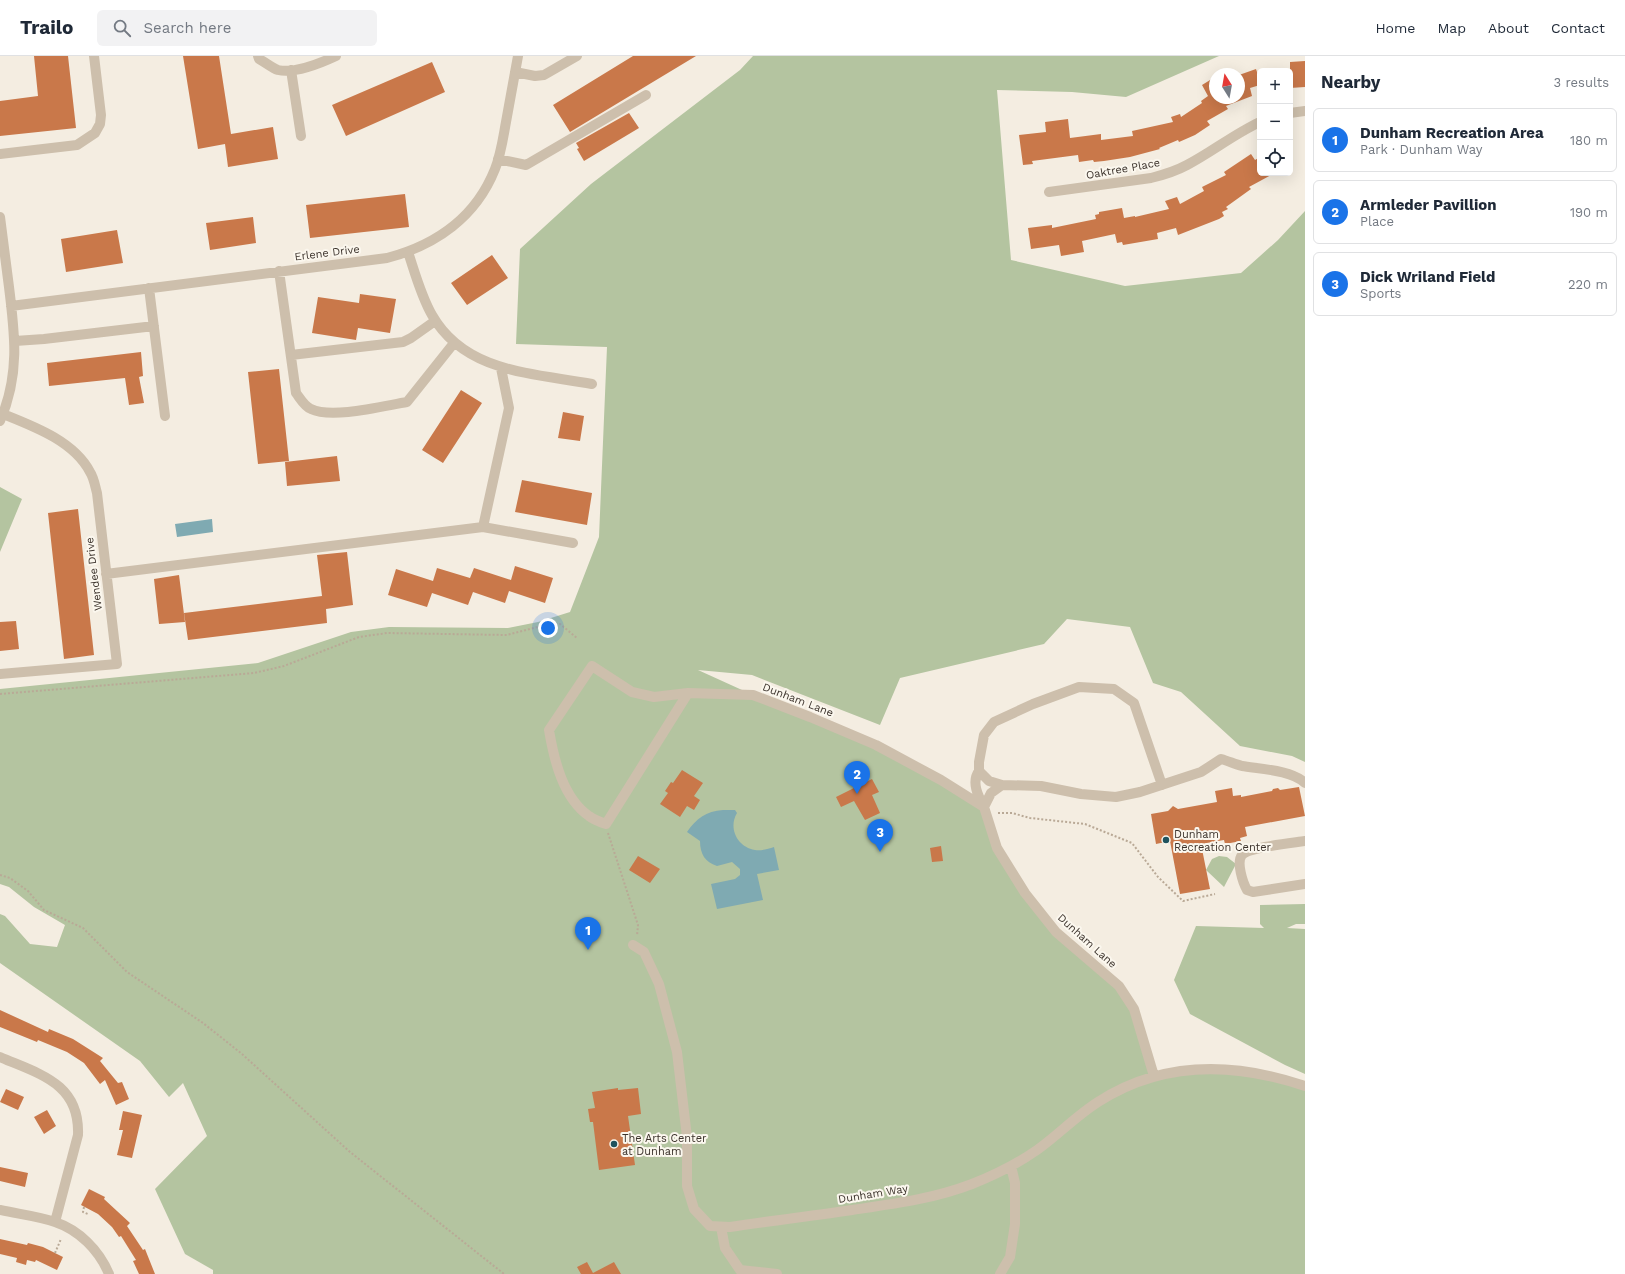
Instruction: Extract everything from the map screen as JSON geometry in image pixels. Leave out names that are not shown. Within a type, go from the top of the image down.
[{"type":"street","points":[[0,154],[77,145],[95,133],[100,124],[101,115],[94,56]]},
{"type":"street","points":[[258,56],[259,59],[278,70],[291,70],[316,65],[336,56]]},
{"type":"street","name":"Erlene Drive","points":[[11,306],[387,258],[408,252],[426,244],[446,232],[463,217],[475,204],[488,184],[498,159],[518,56]]},
{"type":"street","points":[[516,72],[535,76],[544,75],[577,56]]},
{"type":"street","points":[[291,70],[300,136]]},
{"type":"street","points":[[498,159],[526,166],[646,95]]},
{"type":"street","points":[[1293,113],[1305,111]]},
{"type":"street","name":"Oaktree Place","points":[[1050,192],[1151,178],[1166,174],[1185,167],[1257,124]]},
{"type":"street","name":"Wendee Drive","points":[[0,217],[4,288],[11,306],[15,341],[15,364],[12,386],[2,418],[56,438],[74,451],[90,472],[97,493],[116,664],[0,674]]},
{"type":"street","points":[[408,252],[426,305],[435,321],[454,343],[468,354],[501,368],[592,384]]},
{"type":"street","points":[[279,271],[296,392],[309,408],[317,411],[338,413],[407,402],[454,343]]},
{"type":"street","points":[[149,288],[165,416]]},
{"type":"street","points":[[291,354],[403,342],[435,321]]},
{"type":"street","points":[[15,341],[154,326]]},
{"type":"street","points":[[483,527],[508,408],[501,368]]},
{"type":"street","points":[[106,574],[483,527],[573,543]]},
{"type":"street","name":"Dunham Lane","points":[[606,824],[589,816],[569,795],[554,759],[548,730],[592,666],[632,692],[654,697],[688,693],[753,695],[876,745],[941,780],[984,807],[997,848],[1025,893],[1056,932],[1119,986],[1134,1009],[1154,1076]]},
{"type":"street","points":[[984,807],[976,790],[976,775],[979,771],[979,762],[984,735],[994,722],[1033,704],[1079,687],[1114,689],[1134,703],[1162,785]]},
{"type":"street","points":[[606,824],[688,693]]},
{"type":"street","points":[[979,771],[989,781],[1002,785],[1041,786],[1082,794],[1116,797],[1140,792],[1201,772],[1221,759],[1241,766],[1271,770],[1300,779],[1305,783]]},
{"type":"street","points":[[984,807],[991,793],[1002,785]]},
{"type":"street","points":[[1305,841],[1252,850],[1242,855],[1239,861],[1243,883],[1247,890],[1253,892],[1305,884]]},
{"type":"street","name":"Dunham Way","points":[[633,945],[644,952],[658,984],[677,1052],[687,1137],[687,1186],[694,1209],[710,1226],[730,1227],[882,1206],[937,1196],[971,1184],[1011,1166],[1037,1150],[1097,1102],[1117,1091],[1154,1076],[1188,1069],[1224,1068],[1257,1072],[1305,1086]]},
{"type":"street","points":[[0,1057],[46,1077],[56,1083],[65,1091],[72,1101],[76,1112],[78,1135],[55,1222]]},
{"type":"street","points":[[1000,1274],[1010,1257],[1014,1224],[1015,1183],[1011,1166]]},
{"type":"street","points":[[0,1210],[55,1222],[75,1232],[85,1240],[104,1264],[108,1274]]},
{"type":"street","points":[[721,1227],[725,1248],[740,1270],[777,1274]]},
{"type":"path","points":[[0,694],[254,673],[284,666],[359,638],[387,633],[507,635],[550,624],[560,624],[577,638]]},
{"type":"path","points":[[993,813],[1012,813],[1030,818],[1084,824],[1132,843],[1158,877],[1183,901],[1215,894]]},
{"type":"path","points":[[606,824],[638,925],[638,934],[633,945]]},
{"type":"path","points":[[0,875],[10,878],[28,890],[44,910],[82,928],[127,972],[203,1023],[242,1054],[350,1152],[504,1274]]},
{"type":"path","points":[[84,1207],[84,1212],[88,1214]]},
{"type":"path","points":[[55,1253],[61,1239]]},
{"type":"green space","points":[[753,56],[1219,56],[1126,97],[1072,92],[997,90],[1011,260],[1125,286],[1241,273],[1278,240],[1305,211],[1305,762],[1292,756],[1240,746],[1181,692],[1153,683],[1130,627],[1067,619],[1044,644],[900,678],[880,725],[752,675],[698,670],[753,695],[876,745],[984,807],[997,848],[1056,932],[1119,986],[1134,1009],[1154,1076],[1224,1068],[1305,1086],[1305,1274],[213,1274],[213,1270],[185,1254],[155,1189],[207,1136],[183,1083],[169,1097],[140,1061],[0,963],[0,914],[5,916],[30,944],[57,947],[65,925],[34,907],[9,887],[0,884],[0,689],[258,663],[351,632],[389,627],[508,628],[538,622],[570,612],[599,537],[607,347],[516,344],[520,249],[591,184],[740,70]]},
{"type":"green space","points":[[0,487],[22,499],[0,552]]},
{"type":"green space","points":[[1219,856],[1227,857],[1236,864],[1224,887],[1206,870],[1212,859]]},
{"type":"green space","points":[[1305,904],[1305,924],[1296,924],[1287,928],[1305,929],[1305,1074],[1285,1065],[1190,1014],[1174,980],[1196,926],[1264,928],[1260,924],[1260,905]]},
{"type":"water","points":[[212,519],[213,532],[177,537],[175,524]]},
{"type":"water","points":[[735,810],[737,813],[733,825],[734,831],[739,841],[743,845],[755,850],[764,850],[774,847],[779,870],[757,874],[763,900],[717,909],[711,884],[735,879],[740,875],[740,869],[732,862],[717,866],[706,860],[702,854],[700,841],[687,832],[702,816],[711,812]]},
{"type":"building","points":[[34,56],[68,56],[76,128],[0,136],[0,101],[38,96]]},
{"type":"building","points":[[183,56],[219,56],[231,134],[273,127],[278,159],[228,167],[225,144],[198,149]]},
{"type":"building","points":[[633,56],[696,56],[570,132],[553,105]]},
{"type":"building","points":[[1305,61],[1305,87],[1293,88],[1293,68],[1290,68],[1290,62]]},
{"type":"building","points":[[432,62],[445,92],[346,136],[332,105]]},
{"type":"building","points":[[1256,69],[1257,72],[1257,86],[1250,88],[1252,96],[1245,99],[1245,73]]},
{"type":"building","points":[[1209,81],[1209,104],[1231,104],[1226,106],[1228,109],[1207,121],[1210,125],[1195,135],[1179,142],[1178,140],[1159,148],[1160,149],[1130,157],[1094,162],[1093,160],[1079,162],[1078,155],[1032,161],[1033,164],[1023,165],[1019,135],[1046,132],[1045,122],[1068,119],[1070,138],[1101,134],[1101,140],[1133,136],[1132,131],[1173,122],[1171,117],[1180,114],[1181,117],[1202,103],[1201,101],[1208,96],[1202,85]]},
{"type":"building","points":[[629,113],[639,128],[584,161],[577,149],[579,148],[576,143]]},
{"type":"building","points":[[1251,154],[1255,160],[1257,159],[1257,176],[1269,176],[1249,187],[1251,189],[1226,207],[1228,209],[1222,212],[1224,216],[1178,235],[1176,228],[1157,233],[1158,239],[1123,245],[1122,242],[1117,243],[1115,234],[1082,241],[1084,252],[1061,256],[1059,245],[1031,249],[1028,228],[1052,225],[1052,228],[1096,219],[1095,215],[1099,214],[1099,212],[1122,208],[1124,218],[1169,209],[1165,201],[1177,197],[1180,204],[1204,191],[1202,187],[1226,175],[1224,172]]},
{"type":"building","points":[[405,194],[409,227],[310,238],[306,205]]},
{"type":"building","points":[[253,217],[256,243],[210,250],[206,223]]},
{"type":"building","points":[[117,230],[123,263],[66,272],[61,239]]},
{"type":"building","points":[[492,255],[508,278],[467,305],[451,283]]},
{"type":"building","points":[[360,294],[396,299],[390,333],[358,328],[356,340],[312,333],[318,297],[359,303]]},
{"type":"building","points":[[141,352],[143,376],[139,377],[144,403],[129,405],[125,378],[49,386],[47,363]]},
{"type":"building","points":[[279,369],[289,461],[258,464],[248,372]]},
{"type":"building","points":[[461,390],[482,403],[443,463],[422,450]]},
{"type":"building","points":[[563,412],[584,416],[580,441],[558,438]]},
{"type":"building","points":[[337,456],[340,481],[287,486],[285,462]]},
{"type":"building","points":[[522,480],[592,493],[587,525],[515,512]]},
{"type":"building","points":[[78,509],[94,655],[64,659],[48,513]]},
{"type":"building","points":[[347,552],[353,605],[326,609],[327,623],[188,640],[184,613],[322,596],[317,555]]},
{"type":"building","points":[[515,566],[553,578],[545,603],[509,591],[505,603],[473,592],[468,605],[432,593],[427,607],[388,595],[396,569],[433,581],[437,568],[470,578],[474,568],[511,580]]},
{"type":"building","points":[[179,575],[185,622],[159,624],[154,579]]},
{"type":"building","points":[[16,621],[19,649],[0,651],[0,622]]},
{"type":"building","points":[[682,770],[703,783],[694,796],[700,800],[694,810],[687,806],[680,817],[660,804],[668,793],[665,791]]},
{"type":"building","points":[[872,779],[879,792],[872,795],[880,813],[865,820],[854,801],[841,807],[836,797]]},
{"type":"building","name":"Dunham Recreation Center","points":[[1299,787],[1305,816],[1245,827],[1247,836],[1240,838],[1241,841],[1225,844],[1224,840],[1201,844],[1210,889],[1180,894],[1170,841],[1156,844],[1151,814],[1168,811],[1173,806],[1178,809],[1217,802],[1215,791],[1232,788],[1233,796],[1241,795],[1241,797],[1272,791],[1273,789],[1278,788],[1280,790]]},
{"type":"building","points":[[941,846],[943,861],[932,862],[930,848]]},
{"type":"building","points":[[638,856],[660,869],[650,883],[629,870]]},
{"type":"building","points":[[0,1010],[48,1032],[49,1029],[73,1039],[103,1058],[100,1061],[118,1083],[122,1082],[129,1099],[116,1105],[105,1080],[100,1084],[84,1063],[67,1052],[0,1027]]},
{"type":"building","name":"The Arts Center at Dunham","points":[[618,1088],[618,1090],[638,1088],[641,1114],[628,1116],[635,1165],[599,1170],[593,1122],[590,1122],[588,1109],[595,1108],[592,1092]]},
{"type":"building","points":[[6,1089],[24,1097],[18,1110],[0,1102]]},
{"type":"building","points":[[47,1110],[56,1126],[44,1134],[34,1117]]},
{"type":"building","points":[[123,1111],[142,1115],[132,1158],[117,1155],[123,1130],[119,1130]]},
{"type":"building","points":[[0,1167],[28,1173],[25,1187],[0,1181]]},
{"type":"building","points":[[89,1189],[105,1197],[104,1199],[130,1223],[127,1226],[143,1250],[145,1249],[155,1274],[139,1274],[133,1261],[136,1260],[121,1236],[119,1237],[112,1227],[98,1214],[81,1205]]},
{"type":"building","points":[[0,1239],[43,1247],[63,1257],[57,1270],[36,1260],[35,1262],[27,1260],[26,1265],[16,1262],[17,1258],[0,1254]]},
{"type":"building","points":[[587,1262],[593,1273],[614,1262],[621,1274],[581,1274],[577,1267]]},
{"type":"place","name":"Armleder Pavillion","points":[[857,794]]},
{"type":"place","name":"Dunham Recreation Center","points":[[1166,840]]},
{"type":"place","name":"Dick Wriland Field","points":[[880,852]]},
{"type":"place","name":"Dunham Recreation Area","points":[[588,950]]},
{"type":"place","name":"The Arts Center at Dunham","points":[[614,1144]]}]
